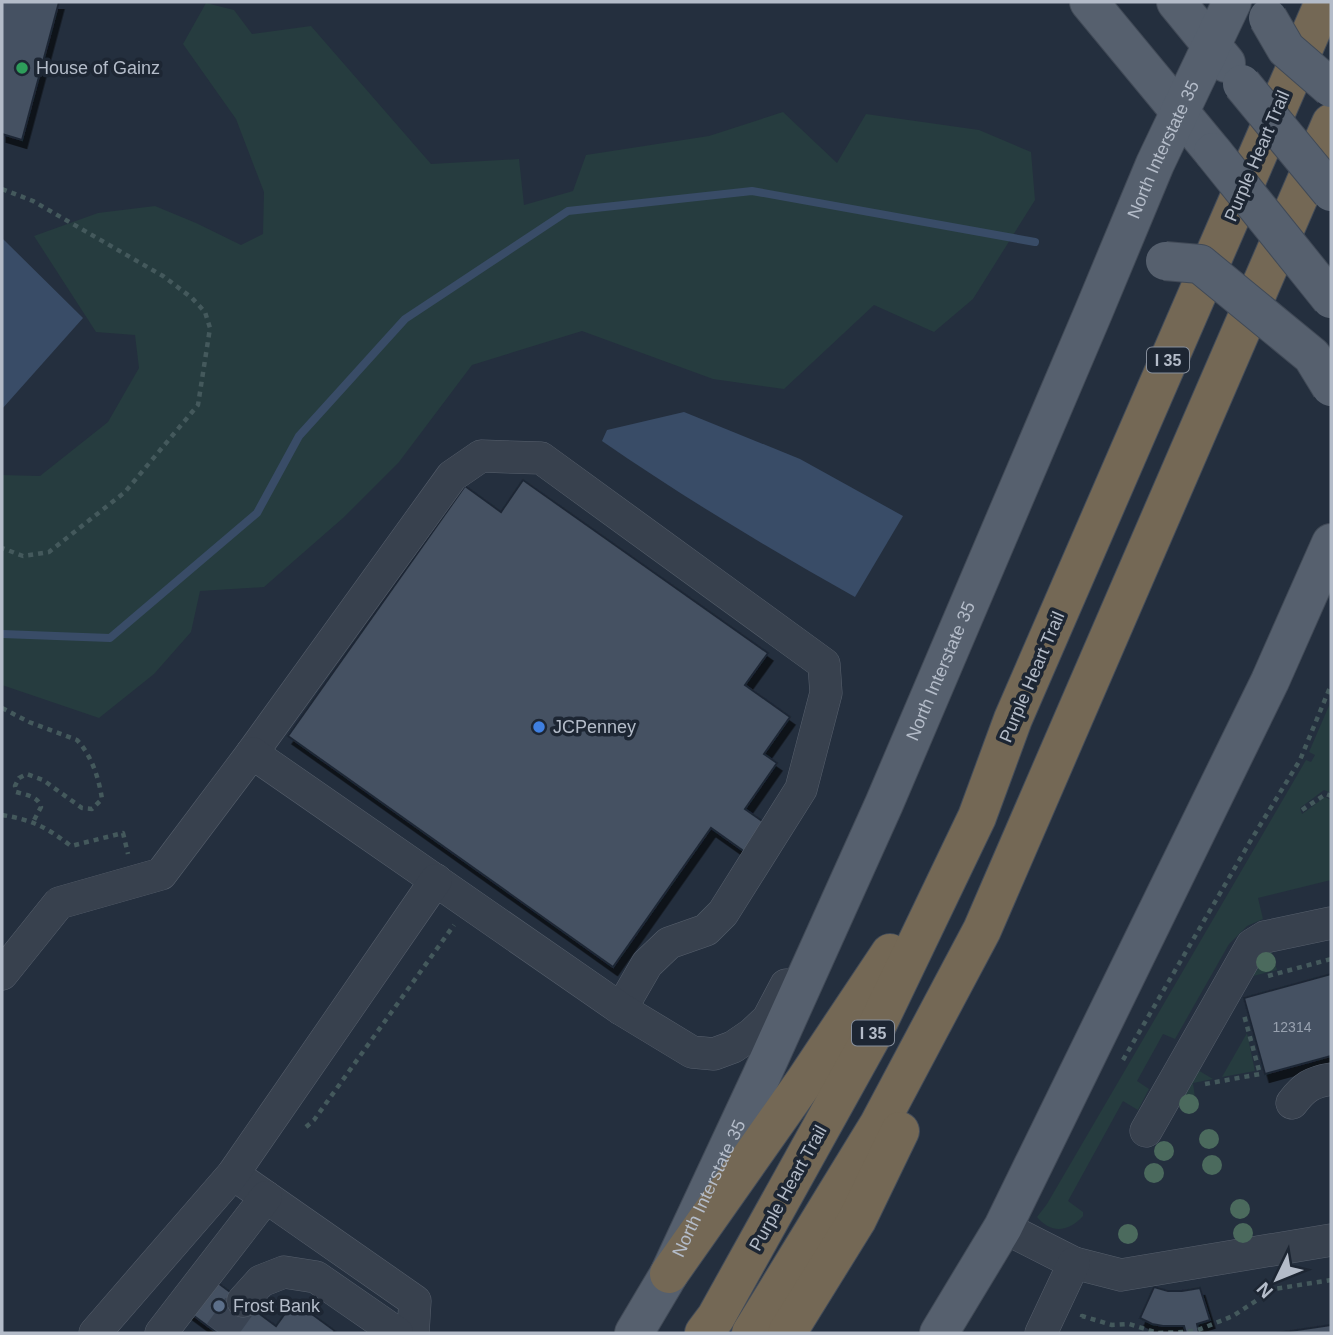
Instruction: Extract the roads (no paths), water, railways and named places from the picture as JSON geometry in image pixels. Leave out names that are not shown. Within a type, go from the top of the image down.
[{"type":"highway","name":"Purple Heart Trail","points":[[704,1333],[716,1317],[872,1035],[976,817],[1013,719],[1324,2]]},
{"type":"highway","name":"I 35","points":[[751,1333],[879,1124],[982,930],[1331,123]]},
{"type":"highway","points":[[669,1274],[804,1082],[900,937],[962,811],[1013,719]]},
{"type":"highway","points":[[786,1333],[856,1220],[1034,859],[1059,752]]},
{"type":"main road","points":[[1089,2],[1331,299]]},
{"type":"main road","points":[[1176,2],[1331,192]]},
{"type":"main road","name":"North Interstate 35","points":[[634,1333],[669,1274],[884,804],[1179,111],[1232,2]]},
{"type":"main road","points":[[1266,10],[1286,49],[1331,88]]},
{"type":"main road","points":[[1093,313],[1125,278],[1165,261],[1200,264],[1312,356],[1331,387]]},
{"type":"main road","points":[[939,1333],[1003,1227],[1270,681],[1331,543]]},
{"type":"main road","points":[[1270,681],[1331,608]]},
{"type":"lane","points":[[2,974],[59,903],[161,874],[452,476],[481,456],[541,458],[824,664],[826,693],[801,789],[723,913],[706,930],[669,943],[647,964],[621,1009]]},
{"type":"lane","points":[[252,753],[621,1009],[692,1052],[714,1054],[733,1047],[768,1019],[884,804]]},
{"type":"lane","points":[[95,1333],[233,1174],[436,880]]},
{"type":"lane","points":[[1146,1131],[1252,944],[1265,937],[1331,923]]},
{"type":"lane","points":[[1292,1103],[1315,1082],[1331,1079]]},
{"type":"lane","points":[[233,1174],[415,1301],[413,1333]]},
{"type":"lane","points":[[121,1304],[161,1333],[266,1197]]},
{"type":"lane","points":[[1003,1227],[1074,1263],[1121,1275],[1331,1240]]},
{"type":"lane","points":[[1041,1333],[1074,1263]]},
{"type":"lane","points":[[243,1301],[261,1281],[284,1272],[316,1277],[397,1333]]},
{"type":"water","points":[[2,238],[83,318],[2,409]]},
{"type":"water","points":[[684,412],[800,459],[903,516],[855,597],[726,522],[602,441],[607,430]]},
{"type":"waterway","points":[[2,634],[110,638],[257,513],[299,436],[405,319],[568,211],[752,191],[1035,242]]},
{"type":"tunnel","points":[[220,1333],[243,1301]]},
{"type":"place","name":"House of Gainz","points":[[22,68]]},
{"type":"place","name":"JCPenney","points":[[539,727]]},
{"type":"place","name":"Frost Bank","points":[[219,1306]]}]
